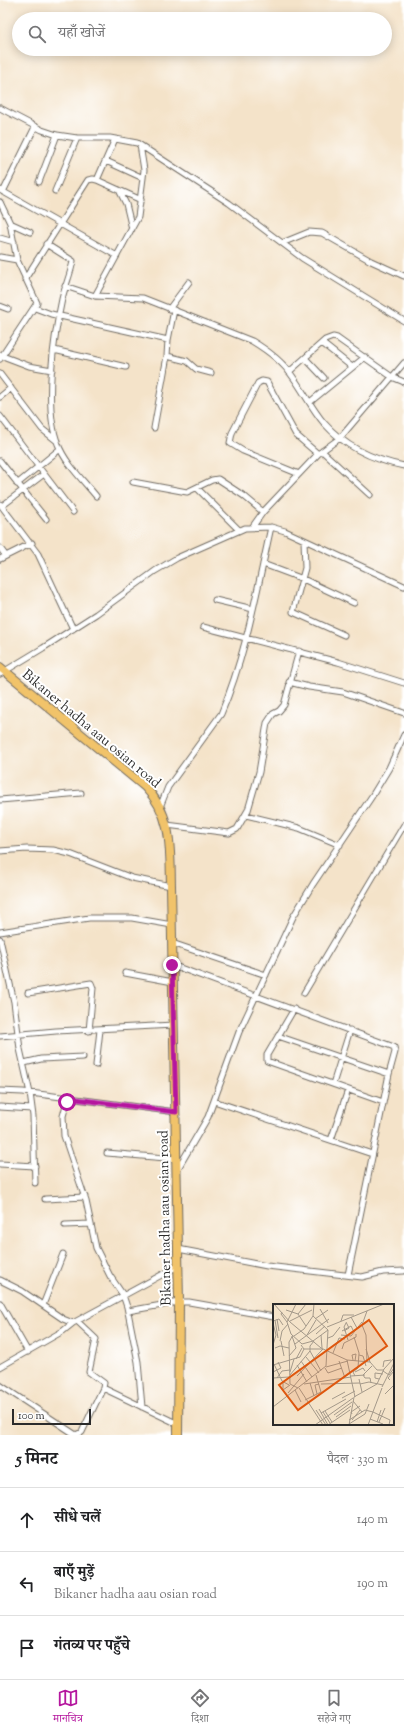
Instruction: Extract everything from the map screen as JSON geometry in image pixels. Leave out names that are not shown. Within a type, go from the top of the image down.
[{"type":"main road","name":"Bikaner hadha aau osian road","points":[[2,671],[145,787],[155,797],[167,825],[171,886],[177,1159],[179,1302],[178,1435]]},
{"type":"street","points":[[0,108],[35,127],[57,135],[77,138],[115,138],[140,145],[230,203],[282,243],[344,285],[404,321]]},
{"type":"street","points":[[35,127],[2,191],[117,256]]},
{"type":"street","points":[[39,182],[57,135]]},
{"type":"street","points":[[55,191],[77,138]]},
{"type":"street","points":[[97,180],[115,138]]},
{"type":"street","points":[[95,296],[138,217],[144,170],[140,145]]},
{"type":"street","points":[[106,161],[143,178]]},
{"type":"street","points":[[24,279],[86,182],[90,179],[97,180],[141,200]]},
{"type":"street","points":[[118,189],[126,204],[132,229]]},
{"type":"street","points":[[0,202],[10,223],[17,260],[24,279],[37,303],[1,356],[29,366],[52,370]]},
{"type":"street","points":[[10,223],[30,232]]},
{"type":"street","points":[[282,243],[308,232],[322,233],[371,262],[404,276]]},
{"type":"street","points":[[0,238],[14,242]]},
{"type":"street","points":[[46,244],[73,261],[58,316],[52,370],[51,405],[57,442],[60,449],[96,496]]},
{"type":"street","points":[[0,256],[17,260]]},
{"type":"street","points":[[154,428],[167,356],[172,309],[189,282]]},
{"type":"street","points":[[65,286],[95,296],[143,298],[252,341],[266,350],[289,372],[325,424],[340,438],[371,458],[404,466]]},
{"type":"street","points":[[0,306],[8,309]]},
{"type":"street","points":[[35,308],[58,316],[168,340]]},
{"type":"street","points":[[289,372],[322,343],[333,337],[337,338],[392,377],[404,382]]},
{"type":"street","points":[[322,343],[352,367]]},
{"type":"street","points":[[54,350],[126,367]]},
{"type":"street","points":[[167,356],[187,361],[196,370],[212,372]]},
{"type":"street","points":[[310,402],[365,357]]},
{"type":"street","points":[[305,358],[324,378]]},
{"type":"street","points":[[253,526],[263,512],[320,452],[340,438],[404,363]]},
{"type":"street","points":[[0,374],[42,429],[57,442]]},
{"type":"street","points":[[299,474],[243,451],[230,443],[232,433],[258,383],[262,381],[267,382],[296,435],[320,452],[370,495]]},
{"type":"street","points":[[0,397],[11,388]]},
{"type":"street","points":[[0,416],[73,512]]},
{"type":"street","points":[[17,484],[60,449]]},
{"type":"street","points":[[0,461],[46,519]]},
{"type":"street","points":[[44,474],[23,491],[1,505],[32,543],[73,629]]},
{"type":"street","points":[[133,482],[187,492],[212,480],[218,479],[244,496],[263,512]]},
{"type":"street","points":[[197,488],[239,530]]},
{"type":"street","points":[[2,671],[73,629],[155,571],[177,558],[239,530],[253,526],[271,527],[304,540],[404,586]]},
{"type":"street","points":[[160,807],[168,787],[221,714],[234,681],[246,638],[271,527]]},
{"type":"street","points":[[304,540],[305,568],[293,612],[344,635]]},
{"type":"street","points":[[0,559],[32,543]]},
{"type":"street","points":[[0,548],[6,556]]},
{"type":"street","points":[[263,564],[303,579],[354,603]]},
{"type":"street","points":[[215,600],[253,609]]},
{"type":"street","points":[[203,627],[299,651],[404,683]]},
{"type":"street","points":[[167,825],[229,832],[237,829],[241,819],[246,815],[259,772],[267,723],[273,714],[282,709],[299,651]]},
{"type":"street","points":[[289,682],[309,687],[343,692],[404,713]]},
{"type":"street","points":[[177,1171],[187,1157],[214,1101],[239,1032],[293,917],[375,790],[404,734]]},
{"type":"street","points":[[0,800],[81,793]]},
{"type":"street","points":[[246,815],[298,828],[340,845]]},
{"type":"street","points":[[304,993],[404,825]]},
{"type":"street","points":[[0,851],[27,849],[53,850],[70,854],[132,878],[171,886]]},
{"type":"street","points":[[0,932],[89,918],[132,918],[172,925]]},
{"type":"street","points":[[0,940],[14,1002],[18,1034],[30,1093],[35,1183]]},
{"type":"street","points":[[172,943],[266,975]]},
{"type":"street","points":[[172,965],[257,994],[394,1047],[395,1052],[372,1154],[348,1275]]},
{"type":"street","points":[[125,973],[173,982]]},
{"type":"street","points":[[28,993],[91,983],[93,988],[89,1031]]},
{"type":"street","points":[[294,1009],[267,1055],[267,1061],[383,1102]]},
{"type":"street","points":[[0,1036],[174,1025]]},
{"type":"street","points":[[96,1065],[100,1030]]},
{"type":"street","points":[[333,1084],[350,1030]]},
{"type":"street","points":[[278,1036],[389,1074]]},
{"type":"street","points":[[24,1063],[41,1059],[83,1057]]},
{"type":"street","points":[[331,1140],[348,1090]]},
{"type":"street","points":[[0,1091],[30,1093],[176,1112]]},
{"type":"street","points":[[68,1098],[63,1116],[64,1136],[85,1197],[96,1248],[102,1262],[123,1295],[128,1311],[138,1362],[142,1406]]},
{"type":"street","points":[[214,1101],[372,1154]]},
{"type":"street","points":[[0,1107],[32,1109]]},
{"type":"street","points":[[107,1154],[177,1159]]},
{"type":"street","points":[[0,1164],[34,1166]]},
{"type":"street","points":[[45,1199],[85,1197]]},
{"type":"street","points":[[65,1225],[90,1224]]},
{"type":"street","points":[[178,1249],[274,1267],[362,1277],[383,1272],[404,1271]]},
{"type":"street","points":[[43,1305],[63,1254]]},
{"type":"street","points":[[0,1367],[63,1331],[75,1322],[178,1266]]},
{"type":"street","points":[[0,1280],[22,1291],[63,1319],[75,1322],[96,1338],[88,1368],[92,1374],[102,1380],[103,1388],[82,1432],[76,1435],[0,1385]]},
{"type":"street","points":[[128,1311],[179,1302],[198,1302],[273,1317]]},
{"type":"street","points":[[0,1303],[28,1352]]},
{"type":"street","points":[[103,1388],[178,1424]]},
{"type":"route","points":[[67,1102],[68,1098],[76,1098],[107,1104],[176,1112],[172,965]]}]
